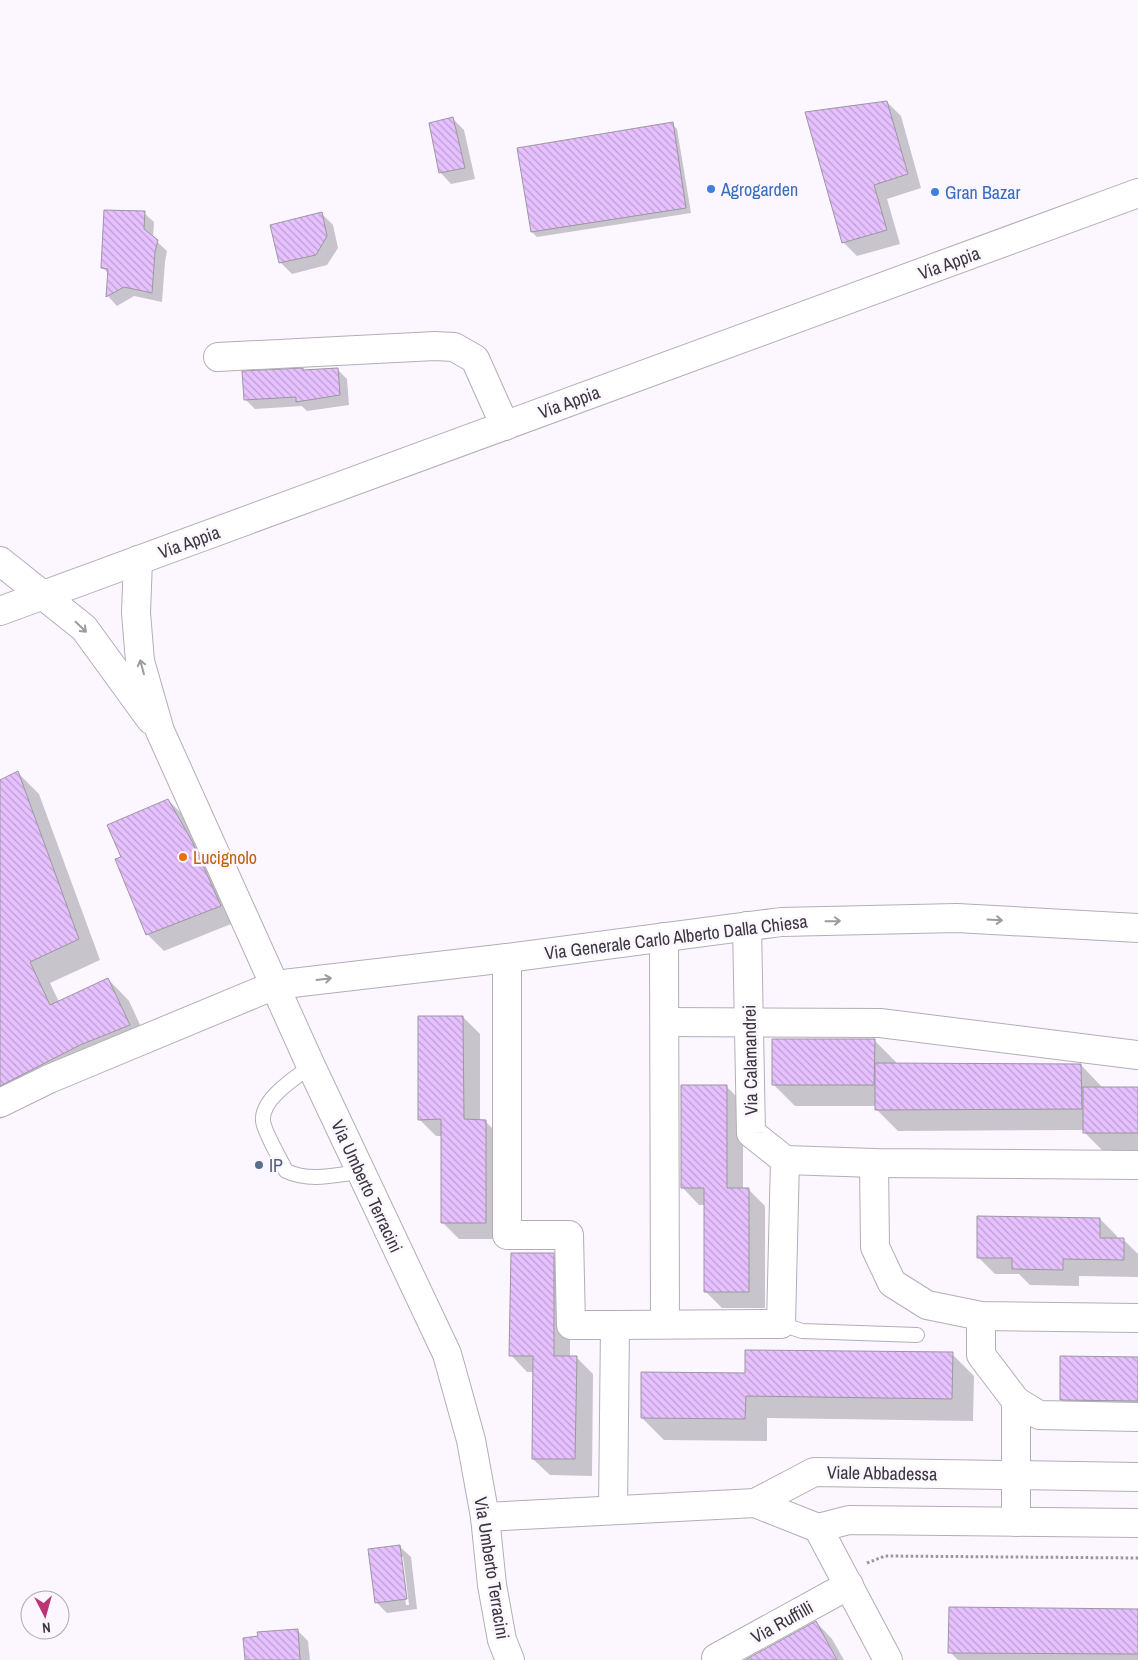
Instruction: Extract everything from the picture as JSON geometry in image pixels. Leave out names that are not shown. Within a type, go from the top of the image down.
[{"type":"street","name":"Via Appia","points":[[0,611],[1138,194]]},
{"type":"street","points":[[218,357],[435,346],[454,348],[475,360],[505,426]]},
{"type":"street","points":[[138,560],[136,613],[140,660],[160,731]]},
{"type":"street","points":[[0,561],[84,628],[136,702],[160,731]]},
{"type":"street","name":"Via Umberto Terracini","points":[[160,731],[310,1066],[447,1354],[471,1440],[485,1517],[492,1585],[502,1640],[510,1660]]},
{"type":"street","name":"Via Generale Carlo Alberto Dalla Chiesa","points":[[0,1103],[49,1079],[275,985],[507,958],[781,922],[957,918],[1138,928]]},
{"type":"street","name":"Via Calamandrei","points":[[746,926],[751,1133],[784,1160]]},
{"type":"street","points":[[664,937],[665,1324]]},
{"type":"street","points":[[507,958],[507,1235],[569,1235],[571,1325],[781,1324],[784,1160],[874,1163],[1138,1165]]},
{"type":"street","points":[[665,1022],[880,1023],[1138,1055]]},
{"type":"street","points":[[874,1163],[875,1247],[892,1283],[927,1304],[981,1316],[1138,1318]]},
{"type":"street","points":[[981,1316],[981,1355],[1016,1401],[1038,1415],[1138,1417]]},
{"type":"street","points":[[613,1510],[615,1325]]},
{"type":"street","points":[[1016,1401],[1016,1522]]},
{"type":"street","name":"Viale Abbadessa","points":[[485,1517],[755,1503],[814,1472],[1138,1477]]},
{"type":"street","points":[[755,1503],[818,1528],[849,1520],[1138,1523]]},
{"type":"street","points":[[818,1528],[888,1660]]},
{"type":"street","name":"Via Ruffilli","points":[[717,1660],[716,1658],[845,1579]]},
{"type":"lane","points":[[310,1066],[283,1086],[263,1113],[263,1123],[286,1171],[298,1176],[310,1177],[360,1172]]},
{"type":"lane","points":[[781,1324],[802,1332],[917,1335]]},
{"type":"path","points":[[845,1579],[885,1556],[1138,1558]]},
{"type":"building","points":[[887,101],[908,174],[874,185],[887,230],[842,243],[805,112]]},
{"type":"building","points":[[453,117],[465,168],[439,173],[429,123]]},
{"type":"building","points":[[673,122],[686,208],[531,232],[517,148]]},
{"type":"building","points":[[104,210],[145,211],[144,229],[158,240],[155,252],[152,293],[124,287],[106,297],[108,269],[101,268]]},
{"type":"building","points":[[322,212],[327,236],[316,255],[279,263],[270,225]]},
{"type":"building","points":[[303,368],[303,370],[338,368],[340,395],[296,402],[296,397],[244,400],[242,371]]},
{"type":"building","points":[[18,771],[79,939],[30,962],[50,1005],[108,978],[130,1025],[80,1045],[0,1086],[0,780]]},
{"type":"building","points":[[168,799],[193,843],[221,906],[146,935],[115,859],[121,857],[107,825]]},
{"type":"building","points":[[418,1016],[463,1016],[464,1119],[486,1120],[486,1223],[441,1223],[441,1119],[418,1120]]},
{"type":"building","points":[[772,1039],[875,1039],[874,1085],[772,1085]]},
{"type":"building","points":[[875,1063],[1081,1064],[1082,1109],[875,1110]]},
{"type":"building","points":[[681,1085],[727,1085],[727,1188],[749,1188],[749,1292],[704,1292],[704,1188],[681,1188]]},
{"type":"building","points":[[1083,1087],[1138,1087],[1138,1133],[1083,1133]]},
{"type":"building","points":[[977,1216],[1100,1218],[1100,1238],[1124,1238],[1124,1260],[1063,1259],[1063,1270],[1012,1269],[1012,1258],[977,1258]]},
{"type":"building","points":[[511,1253],[554,1253],[554,1356],[577,1356],[575,1459],[532,1459],[533,1356],[509,1356]]},
{"type":"building","points":[[745,1350],[953,1352],[952,1399],[746,1396],[745,1419],[641,1418],[641,1372],[745,1373]]},
{"type":"building","points":[[1060,1356],[1138,1357],[1138,1401],[1060,1400]]},
{"type":"building","points":[[400,1545],[407,1599],[375,1603],[368,1549]]},
{"type":"building","points":[[949,1607],[1138,1609],[1138,1654],[948,1653]]},
{"type":"building","points":[[816,1621],[837,1660],[745,1660]]},
{"type":"building","points":[[298,1629],[300,1660],[245,1660],[243,1638],[258,1636],[257,1632]]},
{"type":"place","name":"Agrogarden","points":[[711,189]]},
{"type":"place","name":"Gran Bazar","points":[[935,192]]},
{"type":"place","name":"Lucignolo","points":[[183,857]]},
{"type":"place","name":"IP","points":[[259,1165]]}]
